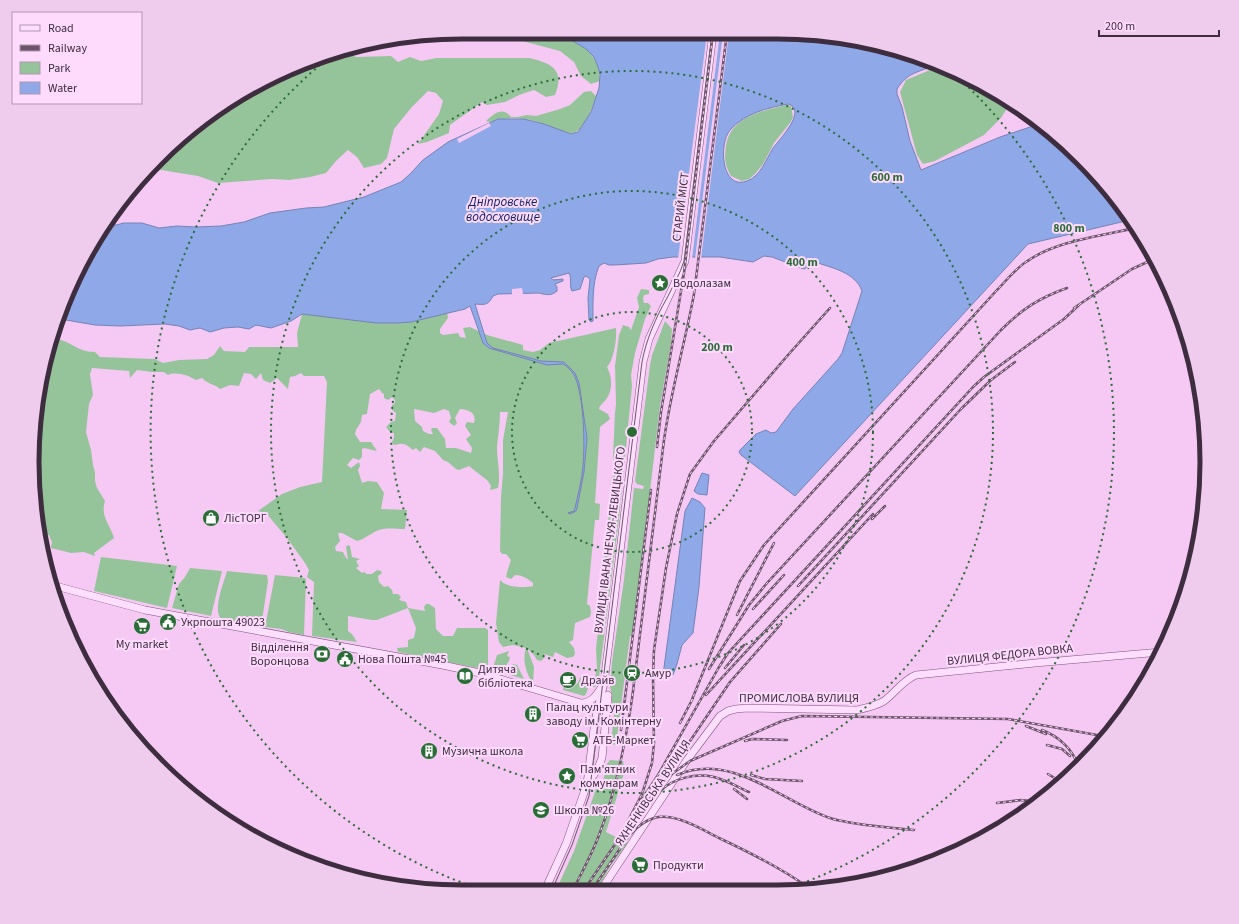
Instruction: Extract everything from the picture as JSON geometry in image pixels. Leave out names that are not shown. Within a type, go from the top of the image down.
[{"type":"main road","name":"СТАРИЙ МІСТ","points":[[641,376],[649,339],[685,261],[712,39]]},
{"type":"main road","name":"ВУЛИЦЯ ІВАНА НЕЧУЯ-ЛЕВИЦЬКОГО","points":[[547,885],[566,844],[587,784],[595,721],[604,683],[641,376]]},
{"type":"main road","points":[[58,587],[145,610],[480,673],[594,708],[599,706],[608,695]]},
{"type":"main road","name":"ВУЛИЦЯ ФЕДОРА ВОВКА","points":[[871,707],[883,701],[908,679],[916,675],[1154,653]]},
{"type":"main road","name":"ВУЛИЦЯ ІВАНА НЕЧУЯ-ЛЕВИЦЬКОГО","points":[[587,784],[598,768],[602,758],[608,695],[604,683]]},
{"type":"main road","points":[[585,704],[594,698],[604,683]]},
{"type":"main road","points":[[585,704],[594,714],[595,721]]},
{"type":"main road","points":[[599,706],[606,720]]},
{"type":"main road","name":"ПРОМИСЛОВА ВУЛИЦЯ","points":[[728,711],[736,708],[857,710],[871,707]]},
{"type":"main road","name":"ЯХНЕНКІВСЬКА ВУЛИЦЯ","points":[[604,885],[687,760],[720,716],[728,711]]},
{"type":"green space","points":[[518,39],[569,39],[573,41],[586,49],[594,58],[598,67],[600,81],[591,84],[581,76],[574,62],[560,51]]},
{"type":"green space","points":[[349,54],[356,57],[391,56],[398,62],[410,57],[421,61],[437,58],[529,58],[550,65],[557,74],[558,86],[555,95],[546,97],[534,90],[505,102],[487,105],[482,102],[450,125],[449,133],[418,144],[439,114],[443,101],[436,93],[428,91],[411,108],[394,129],[387,158],[381,164],[364,168],[357,157],[348,150],[326,173],[310,177],[289,180],[272,179],[218,183],[198,176],[157,169],[204,126],[250,96],[300,71]]},
{"type":"green space","points":[[933,69],[964,83],[1008,107],[1001,118],[984,135],[935,161],[923,164],[917,155],[900,92],[906,80]]},
{"type":"green space","points":[[591,91],[596,96],[587,119],[579,130],[574,133],[564,132],[525,119],[515,118],[500,119],[491,122],[486,121],[498,112],[504,112],[511,117],[527,115],[536,116],[570,105],[584,92]]},
{"type":"green space","points":[[786,105],[791,106],[793,117],[774,143],[763,164],[749,179],[742,181],[731,176],[726,165],[725,155],[729,136],[734,128],[748,117]]},
{"type":"green space","points":[[641,289],[649,290],[649,294],[644,295],[643,299],[644,303],[648,303],[651,306],[645,319],[635,353],[631,375],[632,386],[619,519],[599,677],[595,687],[593,687],[597,669],[596,648],[602,584],[607,573],[604,563],[611,478],[614,476],[616,467],[613,458],[616,404],[615,366],[619,335],[623,325],[629,327],[631,330],[639,307],[637,298]]},
{"type":"green space","points":[[447,312],[448,318],[440,329],[440,333],[443,335],[458,333],[460,337],[466,338],[463,328],[470,327],[487,335],[523,345],[523,350],[533,352],[540,350],[549,343],[616,328],[612,359],[607,367],[611,378],[611,387],[607,398],[599,409],[608,414],[610,419],[600,427],[595,503],[600,504],[599,520],[595,520],[587,604],[590,606],[591,612],[590,617],[575,623],[573,640],[569,642],[574,648],[575,654],[573,657],[567,658],[555,652],[553,657],[544,654],[545,657],[541,661],[537,660],[527,648],[534,667],[533,684],[525,666],[524,657],[526,648],[513,645],[503,647],[499,642],[496,623],[500,580],[511,586],[533,586],[533,583],[522,576],[515,575],[511,579],[506,577],[511,560],[506,554],[502,554],[500,551],[503,440],[508,412],[500,412],[497,447],[499,483],[498,488],[490,490],[491,486],[488,481],[469,466],[459,470],[443,460],[435,451],[424,447],[420,452],[416,448],[413,450],[404,444],[394,445],[392,442],[394,433],[391,433],[386,427],[391,422],[395,421],[396,413],[392,410],[392,405],[395,403],[395,400],[392,397],[388,400],[384,398],[384,394],[379,389],[370,394],[367,414],[362,415],[361,422],[355,434],[360,442],[371,442],[377,451],[364,448],[362,449],[362,457],[359,460],[353,458],[347,465],[351,468],[359,462],[360,466],[358,470],[362,483],[368,481],[377,482],[384,493],[381,509],[407,510],[405,529],[380,530],[357,541],[342,533],[338,533],[340,541],[335,547],[336,551],[343,552],[348,559],[346,547],[348,545],[350,546],[352,557],[360,559],[356,561],[359,566],[356,568],[362,573],[365,572],[366,574],[372,574],[377,570],[381,571],[382,573],[378,576],[379,582],[384,587],[388,586],[392,590],[393,594],[398,594],[401,597],[399,600],[406,602],[408,608],[377,620],[348,616],[348,631],[357,642],[312,636],[314,582],[307,577],[309,570],[287,538],[266,513],[258,511],[282,494],[300,487],[322,482],[327,382],[324,376],[304,376],[301,373],[290,377],[288,389],[277,378],[270,383],[263,380],[261,373],[256,379],[251,374],[244,373],[239,386],[230,385],[220,389],[206,382],[202,378],[196,380],[179,374],[168,375],[164,372],[137,370],[130,378],[129,371],[92,368],[90,374],[93,395],[89,404],[86,432],[91,450],[95,481],[97,488],[105,501],[104,512],[114,538],[94,553],[95,556],[84,552],[71,553],[51,548],[52,542],[49,535],[45,534],[43,517],[39,462],[40,434],[47,379],[57,340],[64,341],[83,350],[95,352],[100,357],[155,359],[163,363],[179,360],[207,359],[214,355],[220,346],[224,351],[245,352],[249,347],[298,347],[297,333],[302,314],[387,323],[411,322]],"holes":[[[414,409],[434,413],[444,409],[449,411],[451,418],[449,422],[454,426],[457,423],[455,418],[460,409],[469,411],[473,414],[475,419],[474,423],[467,422],[465,426],[471,435],[466,439],[472,448],[471,453],[456,448],[446,448],[445,439],[437,428],[432,428],[431,430],[433,434],[429,434],[423,431],[422,427],[415,421]]]},
{"type":"green space","points":[[665,321],[672,329],[671,343],[660,406],[633,636],[630,636],[616,745],[611,744],[614,714],[610,686],[612,662],[624,580],[634,488],[643,489],[644,486],[637,484],[635,481],[650,365],[652,355]]},
{"type":"green space","points":[[101,557],[177,566],[167,608],[94,591]]},
{"type":"green space","points":[[190,568],[222,571],[211,616],[172,608],[179,584]]},
{"type":"green space","points":[[227,571],[267,575],[268,581],[261,627],[239,622],[227,622],[221,619],[218,607]]},
{"type":"green space","points":[[275,575],[305,578],[306,580],[304,635],[281,629],[265,627]]},
{"type":"green space","points":[[426,604],[429,604],[435,608],[436,629],[443,636],[453,636],[457,628],[485,628],[488,630],[488,670],[398,652],[397,648],[408,647],[408,640],[414,638],[416,628],[408,608],[425,611],[424,607]]},
{"type":"green space","points":[[509,651],[507,656],[510,657],[509,661],[501,674],[492,671],[497,655]]},
{"type":"green space","points":[[513,664],[517,665],[524,679],[507,674]]},
{"type":"green space","points":[[581,677],[590,682],[584,696],[563,690],[565,682],[577,684]]},
{"type":"green space","points":[[610,760],[623,761],[625,770],[606,832],[628,843],[611,865],[600,885],[558,885],[574,851],[596,789],[601,790],[607,764]]},
{"type":"water","name":"Дніпровське водосховище","points":[[569,39],[805,40],[860,47],[913,61],[929,67],[906,78],[897,89],[897,94],[902,107],[910,141],[921,170],[1000,137],[1034,126],[1056,144],[1095,183],[1113,204],[1125,221],[1028,244],[795,496],[739,452],[756,434],[766,430],[771,433],[776,432],[793,409],[842,353],[862,291],[859,285],[849,275],[815,262],[810,262],[804,269],[772,257],[764,256],[753,262],[720,257],[673,257],[658,259],[646,263],[609,265],[604,263],[599,266],[595,279],[593,293],[593,321],[591,322],[589,320],[588,298],[590,279],[586,276],[584,277],[580,289],[572,291],[569,273],[551,278],[553,280],[563,279],[563,281],[555,284],[557,291],[553,294],[498,294],[493,296],[486,304],[475,304],[487,343],[493,348],[541,361],[564,362],[575,373],[579,383],[587,438],[584,472],[577,508],[576,511],[570,514],[568,513],[574,511],[575,508],[582,476],[584,457],[582,406],[574,375],[563,364],[547,365],[489,348],[483,343],[470,306],[465,309],[411,322],[376,323],[302,314],[291,321],[271,328],[256,325],[249,329],[238,327],[224,328],[210,332],[200,328],[190,330],[179,326],[165,324],[120,326],[95,325],[63,320],[83,275],[112,225],[142,223],[159,228],[177,226],[221,226],[244,222],[270,213],[324,207],[364,197],[401,182],[423,160],[448,142],[498,119],[524,119],[544,124],[571,134],[578,132],[591,112],[599,88],[600,75],[598,67],[594,57],[586,49]],"holes":[[[788,104],[793,107],[795,112],[794,118],[786,132],[773,148],[760,171],[752,179],[747,181],[738,182],[732,179],[724,164],[723,154],[724,144],[731,129],[737,123],[750,115],[772,107]]]},
{"type":"water","points":[[702,473],[709,475],[707,495],[698,494],[694,491]]},
{"type":"water","points":[[692,498],[700,502],[705,508],[699,587],[693,633],[682,645],[673,675],[663,675],[685,511]]},
{"type":"pier","points":[[706,39],[719,39],[692,259],[678,259]]},
{"type":"pier","points":[[722,39],[728,39],[701,259],[695,259]]},
{"type":"pier","points":[[489,123],[491,126],[459,143],[457,139]]},
{"type":"pier","points":[[522,288],[523,294],[512,295],[512,289]]},
{"type":"tram line","points":[[554,885],[572,845],[589,796],[642,362],[652,329],[684,261],[711,39]]},
{"type":"railway","points":[[657,447],[661,412],[684,273],[712,39]]},
{"type":"railway","points":[[575,885],[593,849],[605,819],[615,785],[626,734],[632,699],[664,440],[670,403],[694,294],[726,39]]},
{"type":"railway","points":[[691,702],[740,581],[764,545],[1011,275],[1026,262],[1050,249],[1079,240],[1130,229]]},
{"type":"railway","points":[[1074,308],[1132,269],[1149,261]]},
{"type":"railway","points":[[709,669],[749,605],[767,583],[1001,330],[1031,305],[1067,288]]},
{"type":"railway","points":[[641,801],[658,775],[728,653],[973,387],[984,377],[1064,319],[1079,305]]},
{"type":"railway","points":[[587,885],[618,840],[642,794],[652,763],[654,743],[654,650],[666,568],[677,514],[690,474],[714,441],[830,308]]},
{"type":"railway","points":[[798,586],[961,409],[991,380],[1015,362]]},
{"type":"railway","points":[[621,730],[651,490]]},
{"type":"railway","points":[[872,519],[885,506]]},
{"type":"railway","points":[[706,695],[873,514]]},
{"type":"railway","points":[[737,615],[774,543]]},
{"type":"railway","points":[[753,609],[784,575]]},
{"type":"railway","points":[[667,775],[730,682],[781,624]]},
{"type":"railway","points":[[725,668],[744,645]]},
{"type":"railway","points":[[680,723],[693,698]]},
{"type":"railway","points":[[656,790],[669,776],[690,761],[782,721],[802,716],[1008,719],[1097,735]]},
{"type":"railway","points":[[1026,726],[1046,734]]},
{"type":"railway","points":[[1042,730],[1054,736],[1064,744],[1073,754],[1076,761]]},
{"type":"railway","points":[[745,741],[752,739],[787,740]]},
{"type":"railway","points":[[1047,745],[1062,749],[1070,756]]},
{"type":"railway","points":[[677,775],[697,769],[717,769],[755,781],[832,819],[864,825],[914,830]]},
{"type":"railway","points":[[1048,774],[1057,779]]},
{"type":"railway","points":[[751,775],[765,779],[802,781]]},
{"type":"railway","points":[[660,791],[678,780],[692,776],[707,776],[718,778],[749,792]]},
{"type":"railway","points":[[627,832],[659,786]]},
{"type":"railway","points":[[734,789],[747,799]]},
{"type":"railway","points":[[997,803],[1021,800],[1031,801]]},
{"type":"railway","points":[[609,865],[628,837],[640,825],[654,818],[668,817],[691,824],[743,849],[777,867],[803,884]]},
{"type":"railway","points":[[595,885],[611,862]]},
{"type":"place","name":"Водолазам","points":[[660,283]]},
{"type":"place","name":"ЛісТОРГ","points":[[211,518]]},
{"type":"place","name":"Укрпошта 49023","points":[[168,622]]},
{"type":"place","name":"My market","points":[[142,626]]},
{"type":"place","name":"Відділення Воронцова","points":[[322,654]]},
{"type":"place","name":"Нова Пошта №45","points":[[345,659]]},
{"type":"place","name":"Амур","points":[[632,673]]},
{"type":"place","name":"Дитяча бібліотека","points":[[465,676]]},
{"type":"place","name":"Драйв","points":[[568,680]]},
{"type":"place","name":"Палац культури заводу ім. Комінтерну","points":[[533,714]]},
{"type":"place","name":"АТБ-Маркет","points":[[580,740]]},
{"type":"place","name":"Музична школа","points":[[429,751]]},
{"type":"place","name":"Пам'ятник комунарам","points":[[567,776]]},
{"type":"place","name":"Школа №26","points":[[541,810]]},
{"type":"place","name":"Продукти","points":[[640,865]]}]
